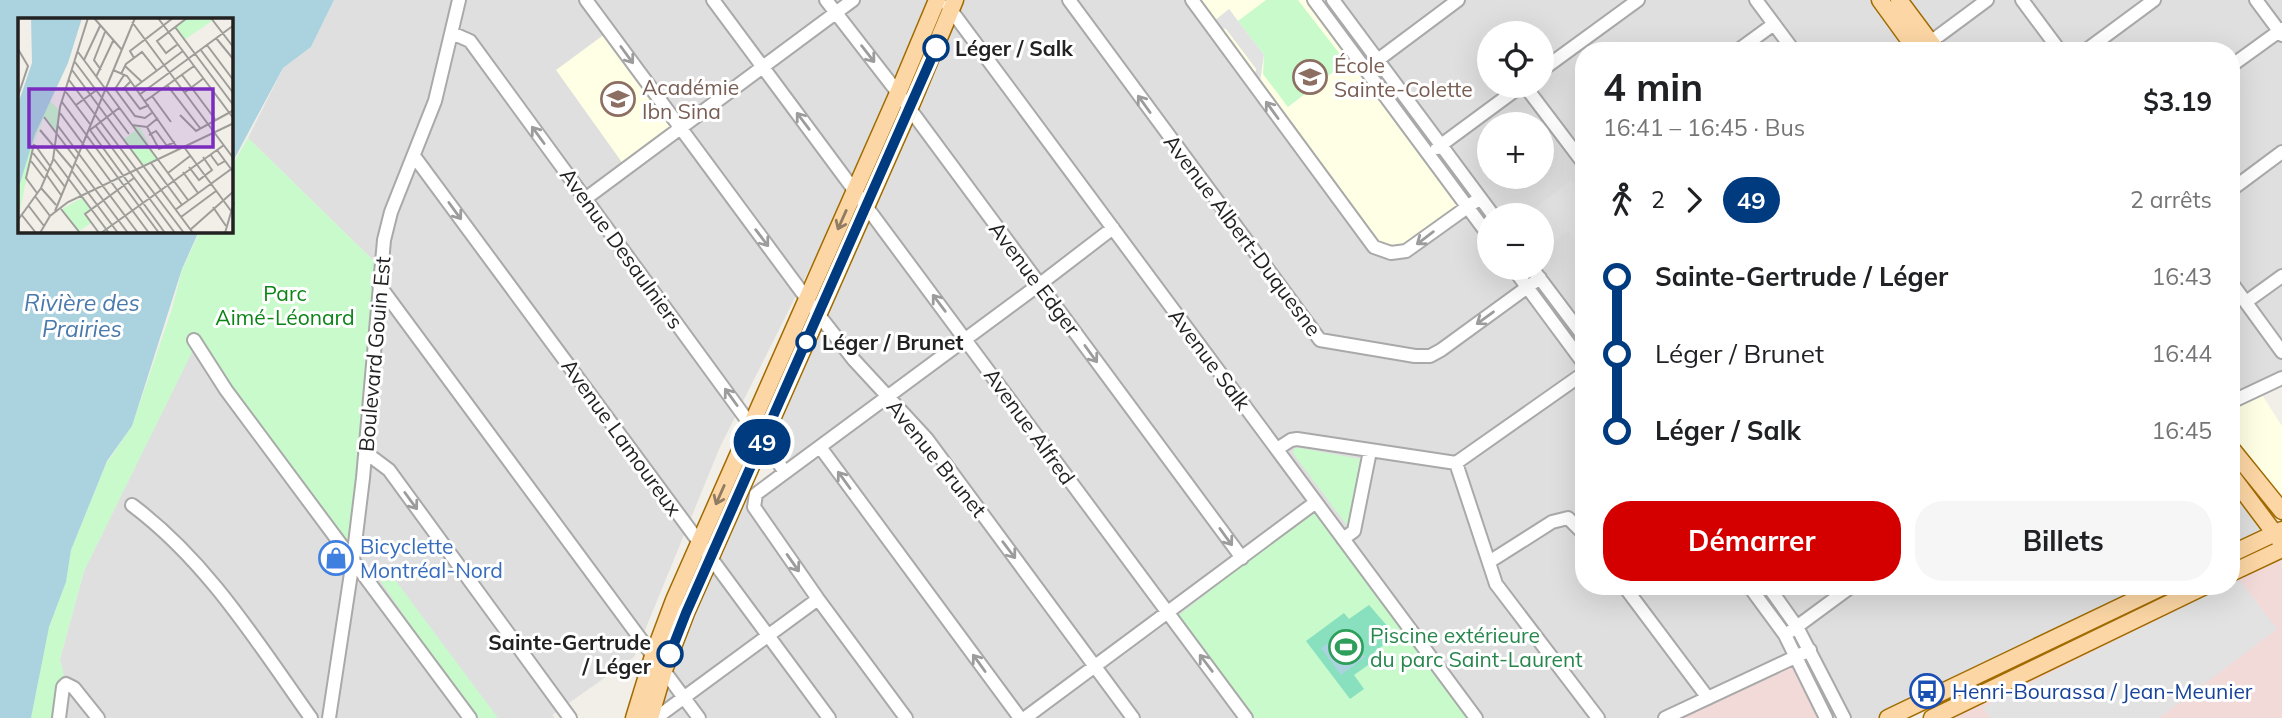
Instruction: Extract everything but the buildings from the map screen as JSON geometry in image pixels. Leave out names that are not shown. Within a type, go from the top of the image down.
[{"type":"main road","points":[[634,718],[653,656],[699,541],[937,0]]},
{"type":"main road","points":[[1880,0],[1919,42]]},
{"type":"main road","points":[[1899,0],[1922,42]]},
{"type":"main road","points":[[650,718],[664,670],[710,557],[909,110],[950,3]]},
{"type":"main road","points":[[2240,459],[2282,511]]},
{"type":"main road","points":[[2240,486],[2280,535],[2240,551]]},
{"type":"main road","points":[[2240,569],[2282,549]]},
{"type":"main road","points":[[1888,718],[1911,713],[2146,595]]},
{"type":"main road","points":[[1932,718],[2186,595]]},
{"type":"street","name":"Boulevard Gouin Est","points":[[329,718],[353,560],[387,226],[435,101],[460,0]]},
{"type":"street","name":"Avenue Brunet","points":[[586,0],[818,314],[854,360],[927,439],[1133,718]]},
{"type":"street","name":"Avenue Alfred","points":[[713,0],[1246,718]]},
{"type":"street","name":"Avenue Edger","points":[[826,0],[898,93],[1242,558]]},
{"type":"street","points":[[585,199],[853,0]]},
{"type":"street","name":"Avenue Albert-Duquesne","points":[[1069,0],[1320,340],[1415,356],[1430,356],[1527,287],[1532,280]]},
{"type":"street","points":[[1192,0],[1374,247],[1391,253],[1406,251],[1480,198]]},
{"type":"street","points":[[1314,0],[1477,219]]},
{"type":"street","points":[[1333,0],[1484,203]]},
{"type":"street","points":[[1365,69],[1458,0]]},
{"type":"street","points":[[1580,42],[1638,0]]},
{"type":"street","points":[[1756,0],[1787,42]]},
{"type":"street","points":[[1935,42],[1987,0]]},
{"type":"street","points":[[2022,0],[2053,42]]},
{"type":"street","points":[[2097,42],[2154,0]]},
{"type":"street","points":[[2240,60],[2281,32],[2256,0]]},
{"type":"street","name":"Avenue Salk","points":[[950,3],[1476,718]]},
{"type":"street","points":[[1749,42],[1774,24]]},
{"type":"street","name":"Avenue Desaulniers","points":[[452,33],[470,41],[785,472]]},
{"type":"street","points":[[1554,61],[1575,46]]},
{"type":"street","points":[[1429,155],[1506,98]]},
{"type":"street","points":[[1532,98],[1575,152]]},
{"type":"street","points":[[2240,183],[2282,152]]},
{"type":"street","name":"Avenue Lamoureux","points":[[414,156],[830,718]]},
{"type":"street","points":[[906,718],[754,507],[756,494],[1113,228]]},
{"type":"street","points":[[2246,302],[2282,276]]},
{"type":"street","points":[[1522,280],[1575,352]]},
{"type":"street","points":[[1541,280],[1575,325]]},
{"type":"street","points":[[379,285],[699,718]]},
{"type":"street","points":[[2240,294],[2282,352]]},
{"type":"street","points":[[194,340],[201,355],[470,718]]},
{"type":"street","points":[[2240,398],[2282,377]]},
{"type":"street","points":[[1277,449],[1297,439],[1456,463],[1575,379]]},
{"type":"street","points":[[820,447],[1020,718]]},
{"type":"street","points":[[1343,539],[1354,531],[1370,451]]},
{"type":"street","points":[[365,452],[388,470],[570,718]]},
{"type":"street","points":[[1456,463],[1496,584],[1598,718]]},
{"type":"street","points":[[1025,718],[1316,502]]},
{"type":"street","points":[[132,505],[173,538],[215,585],[311,718]]},
{"type":"street","points":[[1489,562],[1552,522],[1567,518],[1575,526]]},
{"type":"street","points":[[1631,595],[1708,698]]},
{"type":"street","points":[[1756,595],[1785,635],[1826,718]]},
{"type":"street","points":[[1774,595],[1797,627],[1844,718]]},
{"type":"street","points":[[1785,635],[1840,595]]},
{"type":"street","points":[[656,718],[818,599]]},
{"type":"street","points":[[1665,718],[1810,650]]},
{"type":"street","points":[[59,718],[63,687],[66,684],[74,688],[98,718]]},
{"type":"shaded area","points":[[334,0],[936,0],[898,93],[720,447],[634,657],[552,715],[555,718],[63,718],[60,659],[84,571],[197,341],[380,267],[248,138],[283,68],[311,47]]},
{"type":"shaded area","points":[[955,0],[1314,0],[1477,220],[1477,280],[1522,280],[1575,352],[1575,595],[1755,595],[1796,655],[1672,718],[650,718],[662,680],[745,498],[753,501],[785,472],[763,440]]},
{"type":"shaded area","name":"École Sainte-Colette","points":[[1192,0],[1314,0],[1468,207],[1394,258],[1371,244]]},
{"type":"shaded area","points":[[1334,0],[1879,0],[1910,42],[1575,42],[1575,325],[1541,280],[1554,280],[1554,203],[1484,203]]},
{"type":"shaded area","points":[[1899,0],[2282,0],[2282,378],[2240,398],[2240,42],[1930,42]]},
{"type":"shaded area","points":[[1229,9],[1264,55],[1260,82],[1255,75],[1256,69],[1226,29],[1220,28],[1214,21]]},
{"type":"shaded area","name":"Académie Ibn Sina","points":[[609,31],[681,128],[626,168],[556,70]]},
{"type":"shaded area","points":[[1571,180],[1575,186],[1575,240],[1568,231],[1554,241],[1554,203],[1541,203]]},
{"type":"shaded area","points":[[2258,389],[2282,426],[2282,511],[2240,459],[2240,398]]},
{"type":"shaded area","points":[[2240,487],[2275,533],[2240,550]]},
{"type":"shaded area","points":[[2282,549],[2282,718],[1932,718],[2186,595],[2240,595],[2240,569]]},
{"type":"shaded area","points":[[2240,580],[2277,629],[2159,718],[1990,718],[1983,707],[2207,595],[2240,595]]},
{"type":"shaded area","points":[[1772,595],[2145,595],[1888,718],[1842,718]]},
{"type":"shaded area","points":[[1796,655],[1825,718],[1676,718]]},
{"type":"green space","points":[[1266,0],[1298,0],[1346,62],[1288,107],[1263,74],[1264,55],[1238,21]]},
{"type":"green space","name":"Parc Aimé-Léonard","points":[[248,138],[380,267],[356,560],[197,342],[84,571],[60,659],[66,684],[62,718],[31,718],[48,630],[66,582],[71,550],[106,464],[132,426],[172,309],[182,270],[199,233],[233,233],[233,164]]},
{"type":"green space","points":[[1295,447],[1360,459],[1349,524],[1346,524],[1293,453]]},
{"type":"green space","points":[[1318,506],[1473,718],[1248,718],[1174,619]]},
{"type":"green space","points":[[384,565],[498,718],[474,718],[377,576]]},
{"type":"green space","name":"Piscine extérieure du parc Saint-Laurent","points":[[1369,605],[1396,636],[1374,652],[1378,658],[1354,675],[1364,689],[1350,699],[1306,641],[1344,613],[1349,619]]},
{"type":"water","name":"Rivière des Prairies","points":[[0,0],[334,0],[311,47],[283,68],[233,161],[233,18],[18,18],[18,233],[198,233],[182,269],[132,426],[107,461],[71,550],[66,582],[49,627],[31,718],[0,718]]},
{"type":"water","points":[[1333,640],[1341,650],[1354,641],[1365,657],[1341,675],[1321,648]]},
{"type":"bus line","name":"49","points":[[670,654],[936,48]]},
{"type":"place","name":"Léger / Salk","points":[[936,48]]},
{"type":"place","name":"École Sainte-Colette","points":[[1310,77]]},
{"type":"place","name":"Académie Ibn Sina","points":[[618,99]]},
{"type":"place","name":"Léger / Brunet","points":[[806,342]]},
{"type":"place","name":"Bicyclette Montréal-Nord","points":[[336,558]]},
{"type":"place","name":"Piscine extérieure du parc Saint-Laurent","points":[[1346,647]]},
{"type":"place","name":"Sainte-Gertrude / Léger","points":[[670,654]]},
{"type":"place","name":"Henri-Bourassa / Jean-Meunier","points":[[1927,691]]}]
